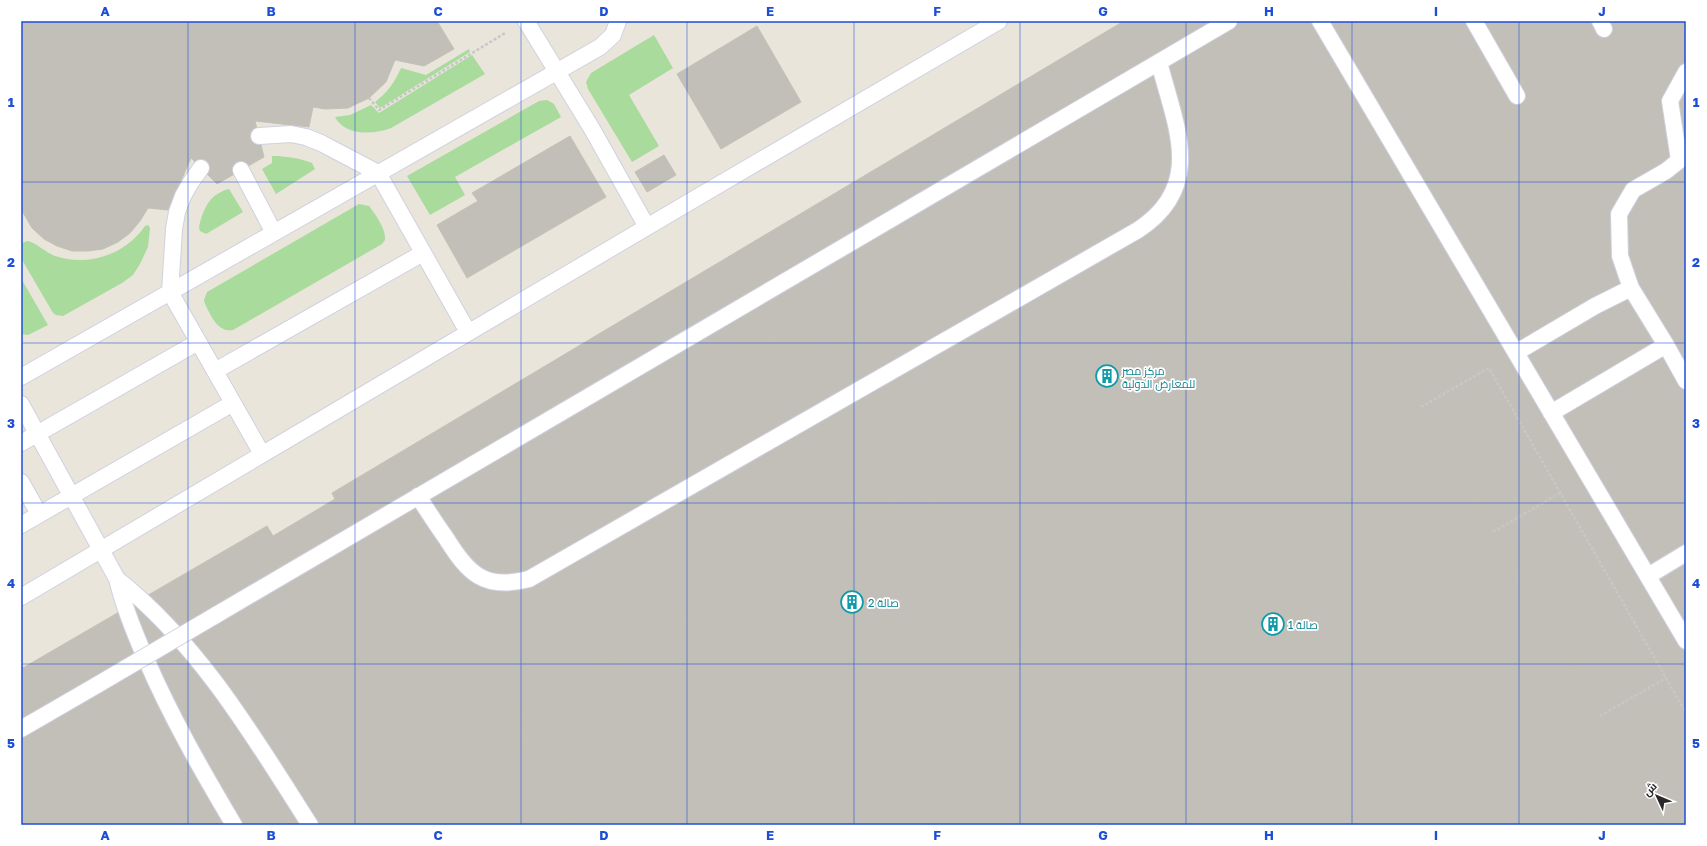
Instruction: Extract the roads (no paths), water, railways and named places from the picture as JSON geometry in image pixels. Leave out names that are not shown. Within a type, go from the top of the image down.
[{"type":"lane","points":[[526,21],[592,129],[647,227]]},
{"type":"lane","points":[[21,377],[607,42],[616,28],[618,21]]},
{"type":"lane","points":[[21,597],[468,332],[1000,21]]},
{"type":"lane","points":[[21,730],[1229,21]]},
{"type":"lane","points":[[1320,21],[1686,639]]},
{"type":"lane","points":[[1474,21],[1517,96]]},
{"type":"lane","points":[[418,496],[456,555],[465,566],[475,574],[488,581],[502,583],[515,582],[529,578],[1138,230],[1152,221],[1162,211],[1171,198],[1181,170],[1179,139],[1159,62]]},
{"type":"lane","points":[[1686,72],[1670,101],[1682,158],[1666,171],[1633,190],[1619,214],[1620,256],[1631,288],[1686,381]]},
{"type":"lane","points":[[259,136],[291,134],[306,138],[321,143],[378,173],[468,332]]},
{"type":"lane","points":[[201,168],[185,191],[177,212],[174,229],[170,292],[262,454]]},
{"type":"lane","points":[[241,170],[274,233]]},
{"type":"lane","points":[[215,372],[423,253]]},
{"type":"lane","points":[[1517,352],[1602,302],[1631,288]]},
{"type":"lane","points":[[21,443],[198,342]]},
{"type":"lane","points":[[1551,413],[1666,345]]},
{"type":"lane","points":[[21,525],[233,403]]},
{"type":"lane","points":[[21,404],[118,579],[125,608],[156,682],[191,751],[234,825]]},
{"type":"lane","points":[[21,482],[39,514]]},
{"type":"lane","points":[[1648,576],[1686,553]]},
{"type":"lane","points":[[118,579],[154,611],[210,674],[249,728],[310,825]]},
{"type":"place","name":"مركز مصر للمعارض الدولية","points":[[1107,376]]},
{"type":"place","name":"صالة 2","points":[[852,602]]},
{"type":"place","name":"صالة 1","points":[[1273,624]]}]
